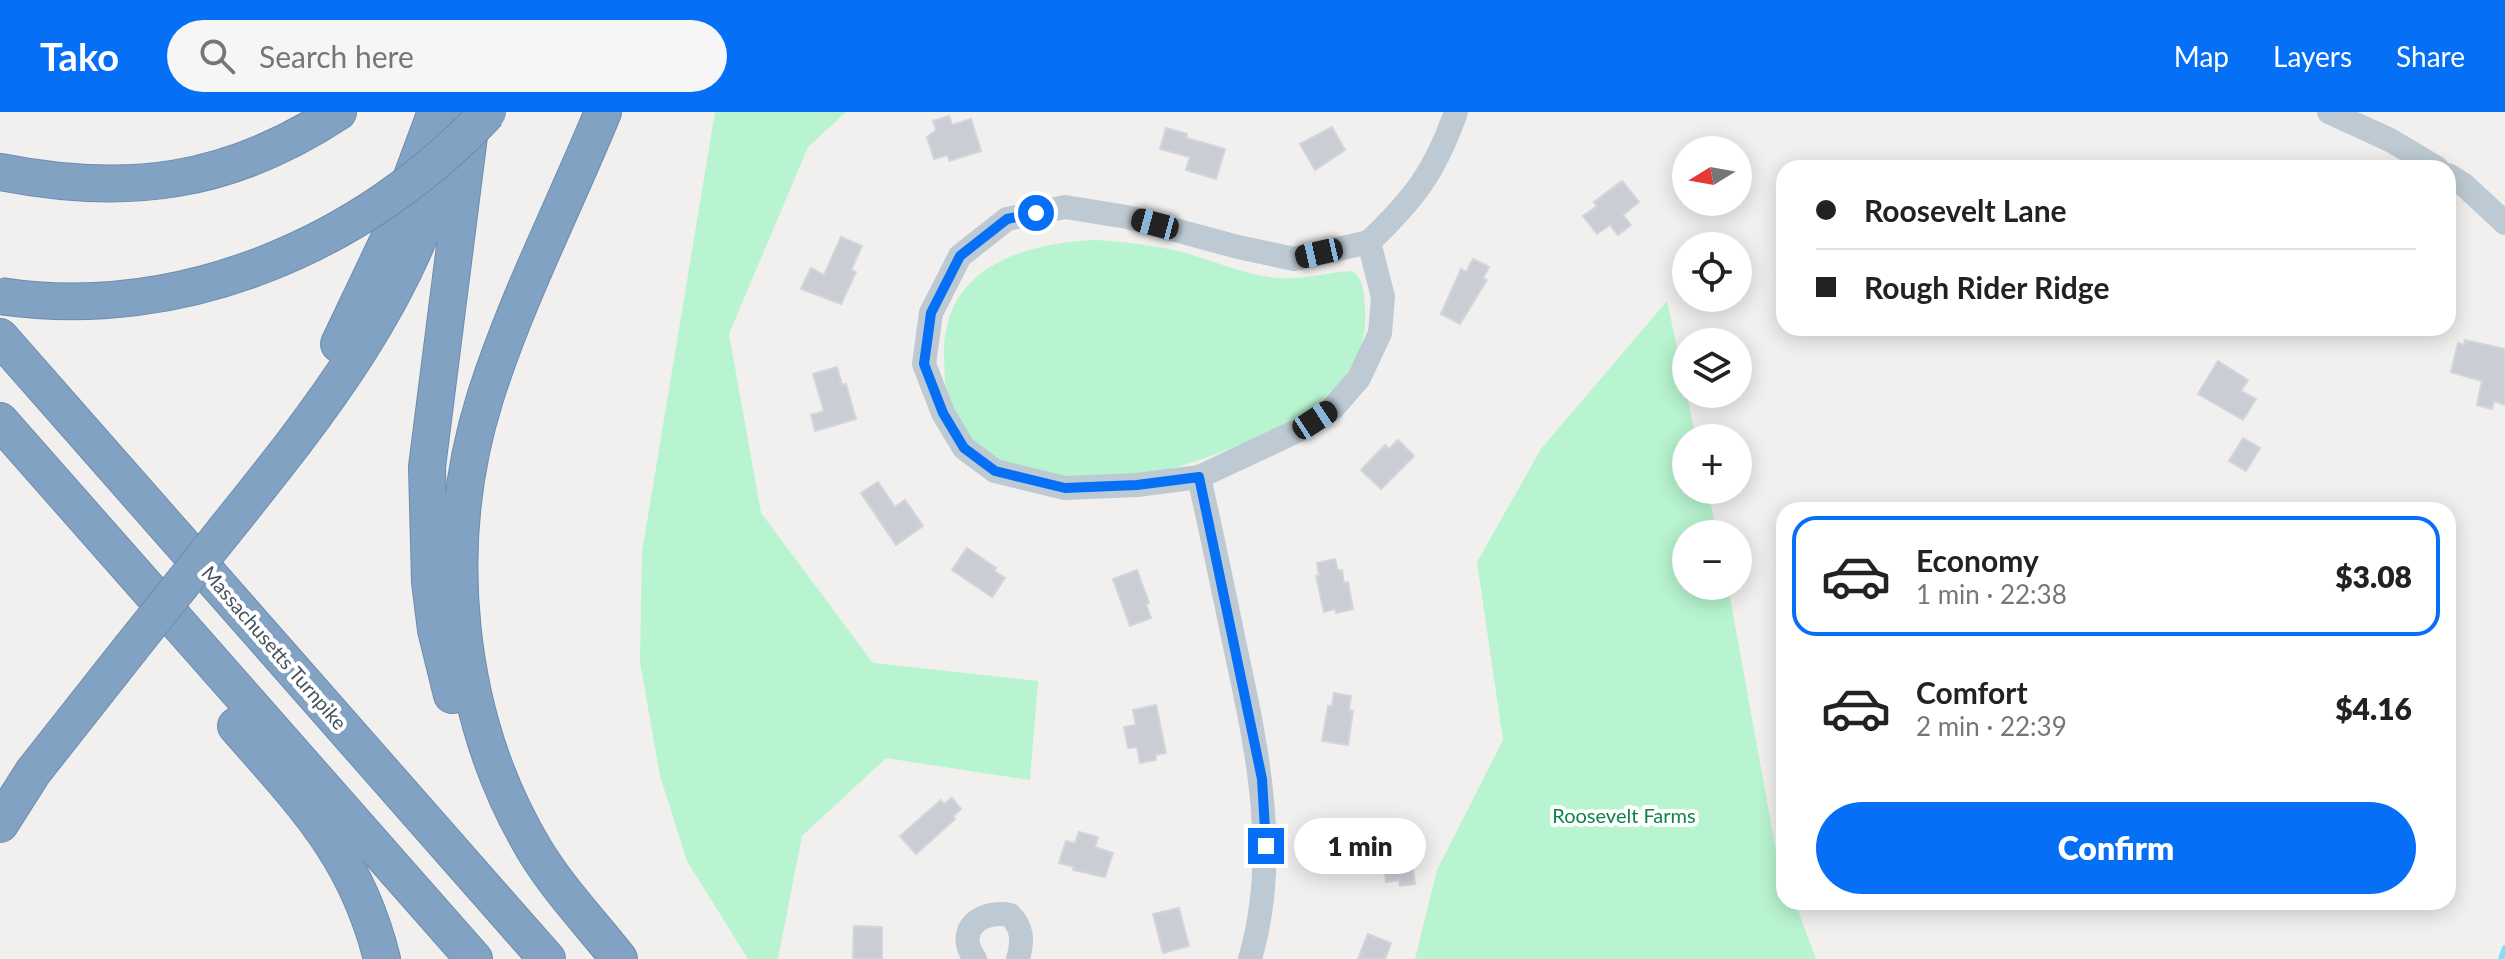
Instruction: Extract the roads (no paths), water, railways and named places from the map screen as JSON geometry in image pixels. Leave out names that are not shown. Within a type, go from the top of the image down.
[{"type":"highway","points":[[0,172],[53,182],[91,185],[135,184],[180,178],[226,167],[273,149],[338,112]]},
{"type":"highway","points":[[219,523],[336,348],[388,241],[436,112]]},
{"type":"highway","points":[[0,776],[124,641],[219,523],[327,399],[399,284],[434,201],[459,112]]},
{"type":"highway","points":[[472,112],[427,467],[428,555],[436,630],[464,731],[502,818],[535,873],[607,959]]},
{"type":"highway","points":[[0,296],[55,301],[133,298],[200,286],[253,269],[321,239],[387,199],[439,160],[488,112]]},
{"type":"highway","points":[[603,112],[484,401],[466,489],[460,580],[462,625],[470,679],[503,788],[524,832],[548,871],[619,959]]},
{"type":"highway","name":"Massachusetts Turnpike","points":[[0,337],[547,959]]},
{"type":"highway","points":[[0,421],[474,959]]},
{"type":"highway","points":[[0,448],[22,484],[326,832],[360,889],[382,959]]},
{"type":"highway","points":[[0,824],[124,641]]},
{"type":"street","points":[[1369,242],[1383,297],[1380,333],[1359,378],[1332,409],[1299,430],[1199,477],[1137,485],[1065,488],[995,471],[964,448],[943,413],[924,364],[931,313],[960,256],[1007,219],[1065,207],[1127,217],[1294,259],[1369,242],[1407,206],[1429,174],[1456,112]]},
{"type":"street","points":[[2329,112],[2390,140],[2424,160]]},
{"type":"street","points":[[2456,180],[2505,223]]},
{"type":"street","points":[[1199,477],[1262,779],[1266,846],[1259,930],[1250,959]]},
{"type":"street","points":[[975,959],[971,953],[969,932],[974,923],[991,913],[1010,915],[1019,927],[1018,959]]},
{"type":"waterway","points":[[2501,959],[2505,948]]},
{"type":"park label","name":"Roosevelt Farms","points":[[1624,816]]}]
